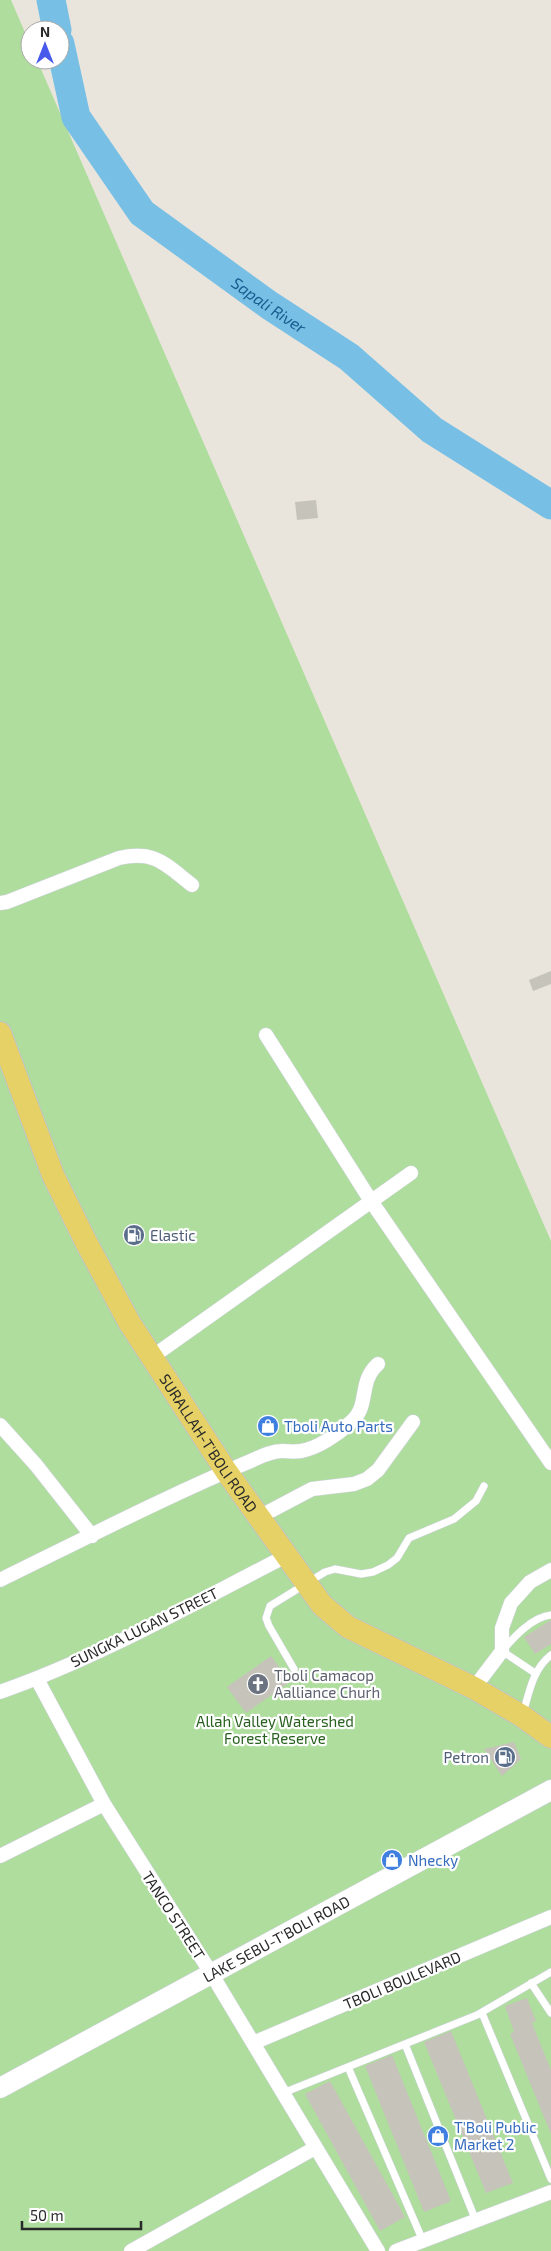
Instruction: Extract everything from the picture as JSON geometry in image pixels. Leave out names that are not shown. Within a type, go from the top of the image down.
[{"type":"main road","name":"SURALLAH-T'BOLI ROAD","points":[[0,1032],[53,1175],[129,1322],[226,1471],[322,1605],[348,1627],[474,1688],[522,1716],[551,1737]]},
{"type":"main road","name":"LAKE SEBU-T'BOLI ROAD","points":[[0,2088],[551,1790]]},
{"type":"street","points":[[0,903],[7,902],[119,858],[136,854],[146,854],[160,860],[192,885]]},
{"type":"street","points":[[266,1035],[371,1200],[551,1463]]},
{"type":"street","points":[[152,1357],[411,1173]]},
{"type":"street","points":[[0,1580],[226,1471],[269,1453],[300,1451],[329,1439],[352,1422],[360,1410],[364,1397],[365,1381],[369,1372],[378,1364]]},
{"type":"street","points":[[259,1517],[312,1490],[354,1484],[367,1479],[378,1470],[413,1422]]},
{"type":"street","points":[[0,1425],[36,1465],[92,1536]]},
{"type":"street","name":"SUNGKA LUGAN STREET","points":[[0,1692],[37,1679],[138,1632],[286,1556]]},
{"type":"street","points":[[474,1688],[502,1651],[502,1628],[511,1603],[530,1582],[551,1570]]},
{"type":"street","name":"TANCO STREET","points":[[37,1679],[104,1804],[212,1973],[378,2251]]},
{"type":"street","points":[[0,1856],[104,1804]]},
{"type":"street","name":"TBOLI BOULEVARD","points":[[253,2043],[551,1917]]},
{"type":"street","points":[[132,2251],[315,2148]]},
{"type":"street","points":[[396,2251],[551,2192]]},
{"type":"lane","points":[[294,1669],[266,1618],[270,1606],[325,1572],[335,1569],[361,1574],[374,1572],[388,1565],[397,1558],[408,1538],[460,1514],[476,1501],[484,1486]]},
{"type":"lane","points":[[536,1673],[502,1651],[522,1630],[551,1614]]},
{"type":"lane","points":[[522,1716],[536,1673],[551,1655]]},
{"type":"lane","points":[[283,2093],[482,2013],[551,1972]]},
{"type":"lane","points":[[531,1983],[551,2010]]},
{"type":"lane","points":[[482,2013],[551,2179]]},
{"type":"lane","points":[[405,2044],[476,2221]]},
{"type":"lane","points":[[348,2067],[423,2241]]},
{"type":"green space","name":"Allah Valley Watershed Forest Reserve","points":[[0,0],[11,0],[20,21],[20,70],[41,70],[551,1241],[551,2251],[0,2251]]},
{"type":"building","points":[[316,500],[318,518],[297,520],[295,502]]},
{"type":"building","points":[[551,971],[551,984],[533,991],[529,980]]},
{"type":"building","points":[[551,1620],[551,1644],[535,1654],[524,1637]]},
{"type":"building","name":"Tboli Camacop Aalliance Churh","points":[[271,1656],[290,1682],[246,1713],[227,1687]]},
{"type":"building","points":[[514,1742],[521,1759],[502,1776],[484,1749]]},
{"type":"building","points":[[527,1998],[536,2021],[532,2023],[551,2070],[551,2134],[510,2034],[514,2032],[505,2006]]},
{"type":"building","points":[[451,2031],[513,2183],[486,2193],[424,2042]]},
{"type":"building","points":[[392,2055],[451,2201],[424,2212],[365,2066]]},
{"type":"building","points":[[330,2081],[405,2217],[380,2231],[305,2094]]},
{"type":"waterway","name":"Sapali River","points":[[51,0],[55,20]]},
{"type":"waterway","name":"Sapali River","points":[[66,70],[76,117],[142,213],[269,305],[349,357],[432,430],[551,505]]},
{"type":"place","name":"Elastic","points":[[134,1235]]},
{"type":"place","name":"Tboli Auto Parts","points":[[268,1426]]},
{"type":"place","name":"Tboli Camacop Aalliance Churh","points":[[258,1684]]},
{"type":"place","name":"Petron","points":[[505,1757]]},
{"type":"place","name":"Nhecky","points":[[392,1860]]},
{"type":"place","name":"T'Boli Public Market 2","points":[[438,2136]]}]
